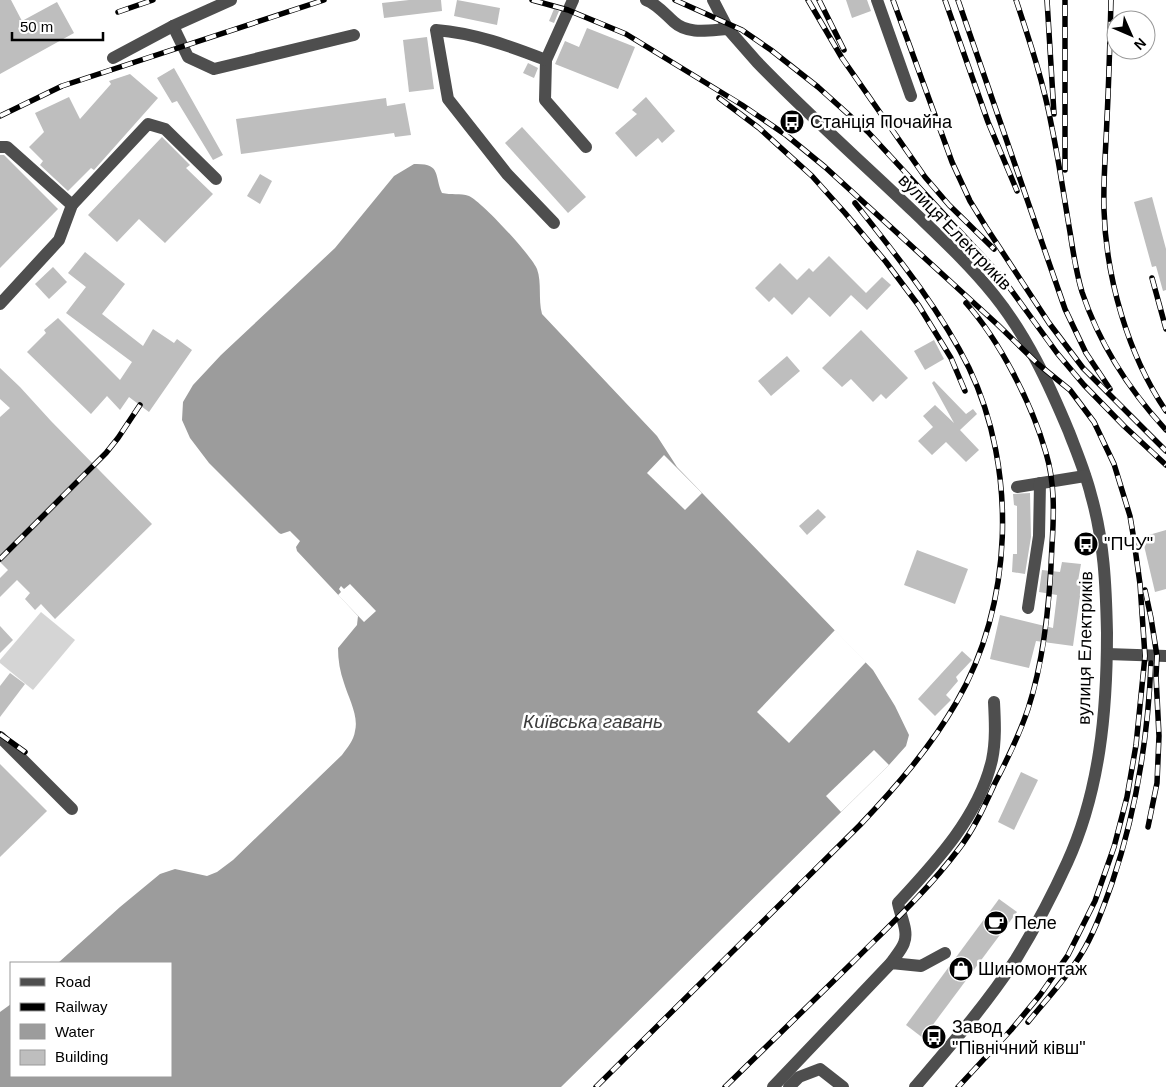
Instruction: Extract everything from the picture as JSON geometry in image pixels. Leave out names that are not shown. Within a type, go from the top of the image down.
[{"type":"street","points":[[113,58],[173,26],[230,0]]},
{"type":"street","points":[[573,0],[546,60],[545,100],[586,147]]},
{"type":"street","points":[[646,0],[660,8],[676,24],[683,28],[700,31],[726,25]]},
{"type":"street","name":"вулиця Електриків","points":[[713,0],[726,25],[780,86],[954,250],[994,295],[1024,337],[1053,393],[1092,495],[1104,557],[1107,654],[1104,719],[1098,766],[1086,814],[1068,860],[1042,914],[1015,961],[975,1016],[915,1087]]},
{"type":"street","points":[[877,0],[911,96]]},
{"type":"street","points":[[173,26],[188,57],[214,69],[354,35]]},
{"type":"street","points":[[546,60],[487,39],[454,31],[436,30],[448,99],[507,174],[554,223]]},
{"type":"street","points":[[0,304],[58,240],[72,205],[148,124],[165,129],[216,179]]},
{"type":"street","points":[[0,147],[7,147],[72,205]]},
{"type":"street","points":[[1017,487],[1085,476]]},
{"type":"street","points":[[1028,608],[1038,536],[1040,483]]},
{"type":"street","points":[[1107,654],[1166,656]]},
{"type":"street","points":[[773,1087],[891,963],[905,942],[905,925],[900,916],[898,903],[951,843],[981,792],[992,760],[995,726],[994,702]]},
{"type":"street","points":[[0,737],[72,809]]},
{"type":"street","points":[[891,963],[921,966],[945,953]]},
{"type":"street","points":[[789,1087],[799,1077],[820,1069],[843,1087]]},
{"type":"shaded area","points":[[41,612],[75,640],[33,690],[0,663],[0,660]]},
{"type":"water","name":"Київська гавань","points":[[414,164],[423,164],[433,168],[442,193],[469,196],[494,218],[516,242],[537,269],[542,314],[657,436],[677,467],[873,670],[895,706],[909,735],[906,746],[889,765],[561,1087],[0,1087],[0,1012],[10,1005],[10,1077],[172,1077],[172,962],[59,962],[160,874],[175,869],[207,876],[217,872],[233,860],[342,755],[353,738],[356,719],[341,675],[338,648],[357,625],[358,616],[297,551],[296,547],[300,541],[290,531],[279,533],[209,463],[190,438],[182,420],[183,402],[193,385],[221,355],[335,248],[394,176]]},
{"type":"pier","points":[[664,455],[702,493],[685,510],[647,473]]},
{"type":"pier","points":[[350,584],[376,611],[364,622],[338,595],[341,592],[339,589],[341,586],[344,589]]},
{"type":"pier","points":[[835,630],[866,662],[789,743],[757,712]]},
{"type":"pier","points":[[874,750],[889,765],[841,812],[826,796]]},
{"type":"building","points":[[0,0],[11,0],[22,21],[57,2],[74,33],[0,74]]},
{"type":"building","points":[[409,0],[441,0],[442,11],[384,18],[382,3]]},
{"type":"building","points":[[457,0],[500,8],[497,25],[454,16]]},
{"type":"building","points":[[846,0],[867,0],[871,11],[852,18]]},
{"type":"building","points":[[554,9],[559,11],[554,23],[549,21]]},
{"type":"building","points":[[587,28],[635,47],[618,89],[555,64],[565,41],[579,47]]},
{"type":"building","points":[[427,37],[434,89],[409,92],[403,40]]},
{"type":"building","points":[[528,63],[538,68],[534,78],[523,73]]},
{"type":"building","points":[[174,68],[223,155],[213,160],[177,101],[172,103],[157,78]]},
{"type":"building","points":[[130,74],[158,98],[94,170],[91,168],[68,191],[40,165],[43,161],[29,147],[44,132],[35,113],[69,97],[80,119],[111,84],[109,81]]},
{"type":"building","points":[[646,97],[675,131],[662,143],[658,138],[636,157],[615,133],[637,114],[632,110]]},
{"type":"building","points":[[386,98],[387,106],[405,103],[411,135],[395,137],[394,133],[241,154],[236,119]]},
{"type":"building","points":[[522,127],[586,197],[568,213],[505,143]]},
{"type":"building","points":[[162,137],[190,165],[186,168],[213,194],[165,243],[139,219],[117,242],[88,215]]},
{"type":"building","points":[[0,155],[4,155],[58,209],[0,268]]},
{"type":"building","points":[[260,174],[272,181],[260,204],[247,196]]},
{"type":"building","points":[[1152,197],[1166,249],[1166,290],[1163,291],[1156,266],[1152,267],[1134,202]]},
{"type":"building","points":[[85,252],[125,284],[102,314],[143,346],[153,329],[174,343],[177,339],[192,350],[149,412],[129,397],[120,410],[107,396],[91,414],[27,352],[46,333],[44,330],[58,318],[120,380],[132,362],[66,313],[86,287],[68,273]]},
{"type":"building","points":[[829,256],[866,293],[882,277],[891,285],[867,310],[851,295],[830,317],[809,297],[792,315],[774,297],[769,302],[755,288],[780,263],[797,280],[809,268],[813,272]]},
{"type":"building","points":[[53,267],[67,282],[49,299],[35,284]]},
{"type":"building","points":[[861,330],[908,378],[886,399],[881,394],[873,402],[851,379],[842,387],[822,368]]},
{"type":"building","points":[[934,340],[944,359],[925,370],[914,351]]},
{"type":"building","points":[[787,356],[800,371],[771,396],[758,381]]},
{"type":"building","points":[[0,368],[152,524],[55,619],[41,604],[35,610],[25,599],[30,593],[17,580],[0,597],[0,578],[8,570],[0,562],[0,417],[10,408],[0,399]]},
{"type":"building","points":[[934,381],[966,414],[973,409],[977,414],[960,430],[979,450],[966,462],[946,442],[932,455],[918,441],[933,427],[923,416],[935,405],[954,423],[932,383]]},
{"type":"building","points":[[1030,493],[1031,537],[1025,574],[1012,572],[1013,554],[1017,554],[1017,506],[1014,505],[1013,494]]},
{"type":"building","points":[[818,509],[826,517],[807,535],[799,526]]},
{"type":"building","points":[[1166,530],[1166,589],[1155,592],[1142,537]]},
{"type":"building","points":[[917,550],[968,569],[955,604],[904,585]]},
{"type":"building","points":[[1062,562],[1081,564],[1078,581],[1082,582],[1073,646],[1036,641],[1029,668],[990,659],[1000,615],[1053,628],[1057,595],[1039,592],[1042,570],[1060,572]]},
{"type":"building","points":[[0,626],[13,640],[0,653]]},
{"type":"building","points":[[962,651],[972,660],[956,677],[958,681],[946,695],[951,700],[935,716],[918,699]]},
{"type":"building","points":[[10,673],[25,684],[0,717],[0,686]]},
{"type":"building","points":[[0,764],[47,811],[0,857]]},
{"type":"building","points":[[1021,772],[1038,780],[1014,830],[998,822]]},
{"type":"building","name":"Шиномонтаж","points":[[999,899],[1017,912],[923,1038],[906,1025]]},
{"type":"railway","points":[[118,12],[153,0]]},
{"type":"railway","points":[[0,116],[62,86],[324,0]]},
{"type":"railway","points":[[532,0],[568,10],[626,34],[742,105],[786,135],[825,167],[1038,364],[1070,390],[1094,422],[1114,464],[1130,516],[1133,534],[1140,584],[1145,656],[1136,745],[1127,797],[1114,847],[1095,901],[1068,955],[1040,995],[1011,1030],[958,1087]]},
{"type":"railway","points":[[675,0],[742,30],[818,87],[868,132],[1001,276],[1057,353],[1084,385],[1166,465]]},
{"type":"railway","points":[[808,0],[842,58],[925,177],[949,205],[994,249]]},
{"type":"railway","points":[[819,0],[844,50]]},
{"type":"railway","points":[[893,0],[952,162],[970,201],[1049,323],[1083,368],[1166,451]]},
{"type":"railway","points":[[945,0],[988,122],[1017,191]]},
{"type":"railway","points":[[958,0],[1065,309],[1086,353],[1110,389]]},
{"type":"railway","points":[[1016,0],[1049,112],[1082,292],[1097,330],[1117,366],[1140,399],[1166,430]]},
{"type":"railway","points":[[1047,0],[1054,114]]},
{"type":"railway","points":[[1065,0],[1065,170]]},
{"type":"railway","points":[[1111,0],[1104,175],[1104,210],[1109,262],[1114,289],[1130,341],[1141,366],[1166,411]]},
{"type":"railway","points":[[719,98],[759,128],[812,176],[845,213],[886,262],[919,306],[951,358],[965,391]]},
{"type":"railway","points":[[596,1087],[860,825],[899,782],[935,736],[956,703],[975,665],[989,624],[998,581],[1002,537],[1001,493],[996,450],[985,408],[969,368],[945,325],[886,242],[855,203]]},
{"type":"railway","points":[[1152,278],[1166,329]]},
{"type":"railway","points":[[725,1087],[895,921],[946,865],[969,835],[978,819],[1021,729],[1028,709],[1039,669],[1048,607],[1053,522],[1051,476],[1040,434],[1024,394],[1003,354],[979,318],[966,303]]},
{"type":"railway","points":[[0,559],[106,453],[140,405]]},
{"type":"railway","points":[[1145,590],[1157,656],[1159,736],[1157,783],[1148,827]]},
{"type":"railway","points":[[1028,1022],[1061,982],[1085,948],[1102,911],[1112,883],[1128,829],[1144,747],[1151,663]]},
{"type":"railway","points":[[0,734],[25,752]]},
{"type":"place","name":"Станція Почайна","points":[[792,122]]},
{"type":"place","name":"\"ПЧУ\"","points":[[1086,544]]},
{"type":"place","name":"Пеле","points":[[996,923]]},
{"type":"place","name":"Шиномонтаж","points":[[961,969]]},
{"type":"place","name":"Завод \"Північний кiвш\"","points":[[934,1037]]}]
